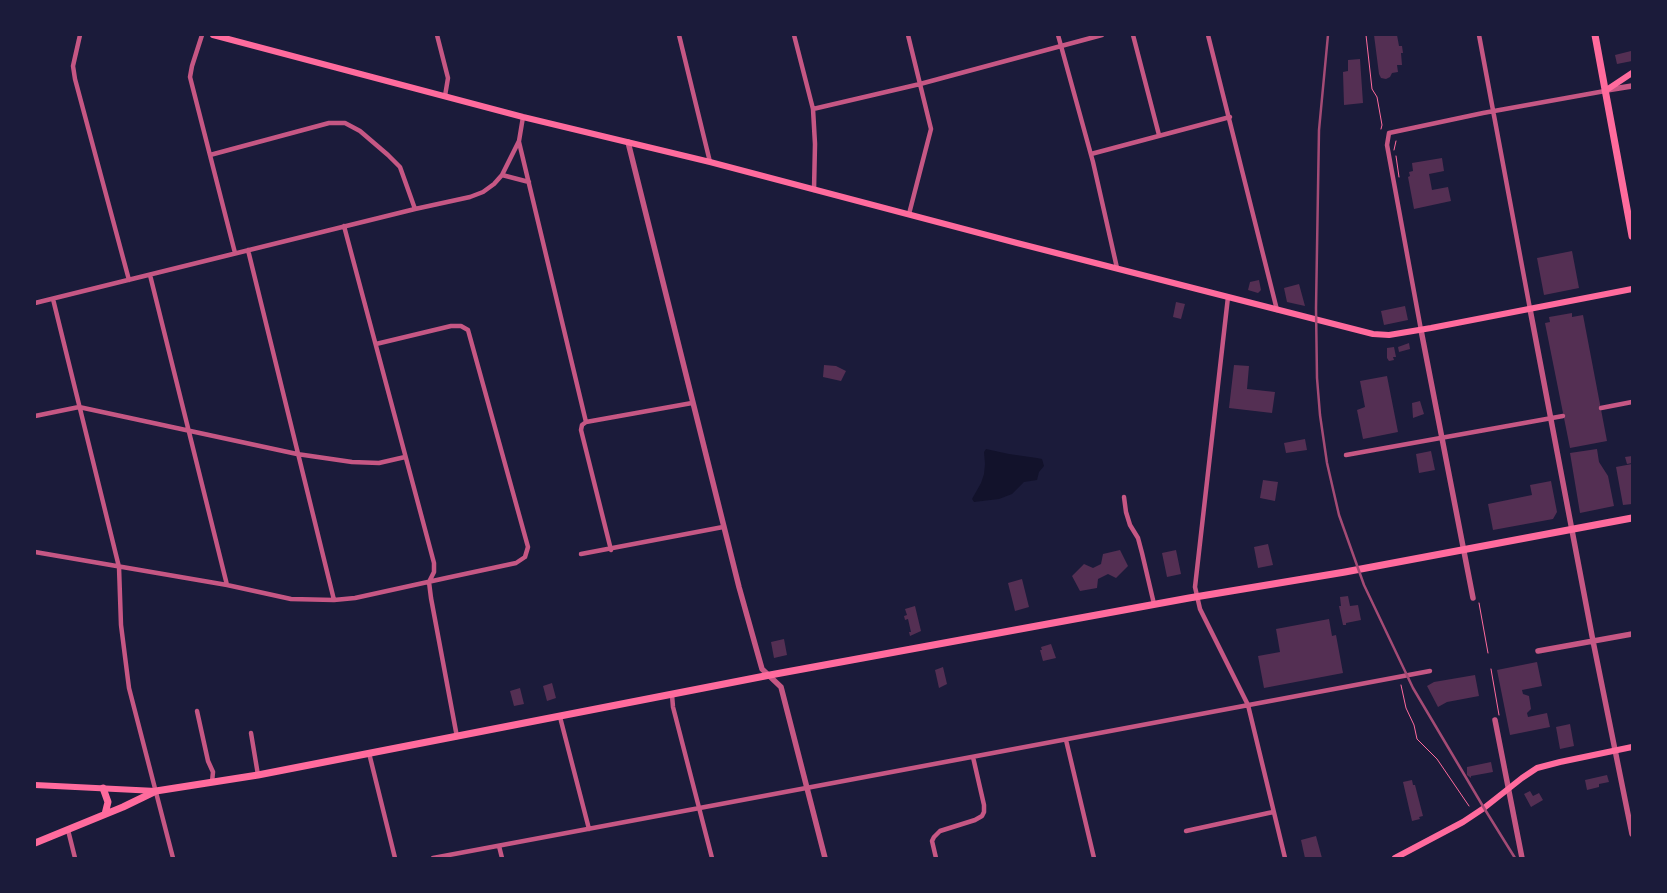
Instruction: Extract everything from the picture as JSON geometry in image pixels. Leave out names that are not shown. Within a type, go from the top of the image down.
[{"type":"main road","points":[[213,35],[523,117],[710,162],[1373,334],[1389,335],[1421,330],[1632,289]]},
{"type":"main road","points":[[1595,35],[1632,236]]},
{"type":"main road","points":[[1605,91],[1632,72]]},
{"type":"main road","points":[[35,784],[156,791],[258,775],[1154,604],[1345,572],[1632,518]]},
{"type":"main road","points":[[1395,858],[1403,856],[1463,822],[1484,808],[1529,772],[1546,764],[1632,747]]},
{"type":"main road","points":[[103,788],[108,802],[105,814]]},
{"type":"main road","points":[[35,842],[68,830],[156,791]]},
{"type":"street","points":[[80,35],[74,66],[75,78],[129,280]]},
{"type":"street","points":[[202,35],[190,78],[236,253]]},
{"type":"street","points":[[437,35],[448,78],[445,96]]},
{"type":"street","points":[[679,35],[710,162]]},
{"type":"street","points":[[794,35],[813,109],[816,144],[814,190]]},
{"type":"street","points":[[908,35],[932,129],[909,214]]},
{"type":"street","points":[[1058,35],[1090,154],[1117,268]]},
{"type":"street","points":[[813,109],[920,84],[1102,35]]},
{"type":"street","points":[[1133,35],[1159,135]]},
{"type":"street","points":[[1208,35],[1278,310]]},
{"type":"street","points":[[1479,35],[1550,418],[1632,834]]},
{"type":"street","points":[[1475,599],[1463,550],[1421,330],[1387,145],[1389,133],[1494,111],[1632,86]]},
{"type":"street","points":[[35,303],[344,226],[470,197],[488,188],[502,175],[519,141],[523,117]]},
{"type":"street","points":[[1090,154],[1230,117]]},
{"type":"street","points":[[210,154],[330,123],[345,123],[360,131],[400,167],[415,209]]},
{"type":"street","points":[[519,141],[586,422]]},
{"type":"street","points":[[628,142],[723,528],[762,669],[781,687],[825,858]]},
{"type":"street","points":[[502,175],[529,182]]},
{"type":"street","points":[[344,226],[434,563],[434,572],[429,582],[457,737]]},
{"type":"street","points":[[248,250],[334,600]]},
{"type":"street","points":[[150,275],[227,585]]},
{"type":"street","points":[[1228,297],[1195,587],[1200,610],[1248,706],[1285,858]]},
{"type":"street","points":[[53,299],[119,567],[119,592],[125,665],[129,688],[173,858]]},
{"type":"street","points":[[35,552],[227,585],[292,599],[334,600],[516,563],[525,556],[528,547],[468,330],[461,326],[451,326],[376,344]]},
{"type":"street","points":[[1601,408],[1632,402]]},
{"type":"street","points":[[612,550],[581,430],[582,425],[586,422],[692,403]]},
{"type":"street","points":[[35,416],[79,407],[297,454],[370,463],[405,457]]},
{"type":"street","points":[[1346,455],[1563,416]]},
{"type":"street","points":[[1124,497],[1130,525],[1138,538],[1154,604]]},
{"type":"street","points":[[581,554],[612,550],[723,528]]},
{"type":"street","points":[[1538,651],[1632,634]]},
{"type":"street","points":[[433,858],[1430,671]]},
{"type":"street","points":[[672,695],[673,707],[712,858]]},
{"type":"street","points":[[197,711],[208,761],[213,772],[212,782]]},
{"type":"street","points":[[560,717],[588,829]]},
{"type":"street","points":[[1498,719],[1508,789],[1522,858]]},
{"type":"street","points":[[251,733],[258,775]]},
{"type":"street","points":[[1066,740],[1094,858]]},
{"type":"street","points":[[369,753],[395,858]]},
{"type":"street","points":[[936,858],[932,841],[940,831],[975,820],[982,816],[984,812],[973,757]]},
{"type":"street","points":[[1186,831],[1273,812]]},
{"type":"street","points":[[68,830],[75,858]]},
{"type":"street","points":[[499,846],[502,858]]},
{"type":"path","points":[[1366,35],[1372,89],[1377,97],[1381,129]]},
{"type":"path","points":[[1475,599],[1488,653]]},
{"type":"path","points":[[1491,669],[1498,719]]},
{"type":"path","points":[[1401,685],[1406,708],[1414,724],[1417,739],[1437,758],[1469,806]]},
{"type":"shaded area","points":[[986,449],[1042,459],[1044,466],[1039,472],[1037,480],[1024,482],[1012,494],[999,499],[974,502],[972,499],[984,474],[984,452]]},
{"type":"building","points":[[1374,35],[1397,35],[1399,46],[1402,46],[1402,65],[1397,65],[1398,72],[1392,73],[1386,79],[1381,78],[1379,74]]},
{"type":"building","points":[[1631,51],[1632,61],[1617,64],[1615,55]]},
{"type":"building","points":[[1360,59],[1363,103],[1344,105],[1343,72],[1348,71],[1348,60]]},
{"type":"building","points":[[1442,158],[1444,171],[1429,174],[1432,190],[1448,187],[1451,201],[1414,209],[1408,177],[1410,176],[1409,172],[1413,171],[1412,163]]},
{"type":"building","points":[[1572,251],[1579,288],[1544,295],[1537,258]]},
{"type":"building","points":[[1259,280],[1261,290],[1258,293],[1248,290],[1250,282]]},
{"type":"building","points":[[1299,284],[1305,306],[1287,302],[1284,288]]},
{"type":"building","points":[[1176,302],[1185,304],[1181,319],[1173,317]]},
{"type":"building","points":[[1405,306],[1408,320],[1384,325],[1381,311]]},
{"type":"building","points":[[1572,313],[1572,317],[1583,315],[1607,441],[1570,448],[1545,323],[1550,322],[1549,317]]},
{"type":"building","points":[[1409,343],[1410,349],[1399,352],[1398,347]]},
{"type":"building","points":[[1394,347],[1396,357],[1393,357],[1394,360],[1389,361],[1387,358],[1387,348]]},
{"type":"building","points":[[824,365],[836,366],[846,371],[841,381],[823,377]]},
{"type":"building","points":[[1234,365],[1249,366],[1247,389],[1275,392],[1272,413],[1229,408]]},
{"type":"building","points":[[1387,376],[1398,432],[1363,439],[1357,410],[1365,407],[1360,381]]},
{"type":"building","points":[[1420,401],[1424,414],[1413,418],[1412,403]]},
{"type":"building","points":[[1305,439],[1307,450],[1286,453],[1284,443]]},
{"type":"building","points":[[1597,449],[1599,462],[1608,476],[1614,506],[1580,513],[1570,453]]},
{"type":"building","points":[[1431,451],[1435,470],[1419,473],[1416,454]]},
{"type":"building","points":[[1632,456],[1632,463],[1627,464],[1625,457]]},
{"type":"building","points":[[1632,464],[1632,504],[1623,505],[1616,467]]},
{"type":"building","points":[[1263,480],[1278,482],[1275,501],[1260,498]]},
{"type":"building","points":[[1551,481],[1557,512],[1553,519],[1493,530],[1488,504],[1532,495],[1530,485]]},
{"type":"building","points":[[1268,544],[1273,565],[1258,568],[1254,547]]},
{"type":"building","points":[[1120,550],[1128,566],[1116,578],[1108,574],[1098,579],[1097,588],[1080,591],[1072,576],[1084,564],[1093,568],[1101,564],[1103,554]]},
{"type":"building","points":[[1176,550],[1181,574],[1167,577],[1162,553]]},
{"type":"building","points":[[1022,579],[1029,607],[1015,611],[1008,583]]},
{"type":"building","points":[[1348,596],[1350,606],[1358,605],[1361,620],[1343,625],[1339,606],[1341,606],[1340,597]]},
{"type":"building","points":[[915,606],[921,631],[910,636],[908,619],[905,620],[904,616],[907,615],[905,609]]},
{"type":"building","points":[[1329,619],[1332,636],[1336,635],[1343,673],[1264,688],[1258,656],[1280,652],[1276,629]]},
{"type":"building","points":[[784,639],[787,655],[774,658],[771,642]]},
{"type":"building","points":[[1051,644],[1056,658],[1043,661],[1041,647]]},
{"type":"building","points":[[1537,662],[1542,686],[1522,690],[1523,694],[1529,696],[1531,709],[1527,713],[1528,717],[1547,713],[1550,727],[1510,735],[1497,670]]},
{"type":"building","points":[[943,667],[947,684],[939,688],[935,670]]},
{"type":"building","points":[[1475,675],[1479,696],[1447,702],[1438,707],[1427,686],[1434,682]]},
{"type":"building","points":[[552,683],[556,698],[547,701],[543,686]]},
{"type":"building","points":[[520,688],[524,704],[514,706],[510,691]]},
{"type":"building","points":[[1570,724],[1574,746],[1560,749],[1556,727]]},
{"type":"building","points":[[1491,762],[1493,772],[1471,776],[1471,778],[1467,775],[1467,767]]},
{"type":"building","points":[[1607,775],[1609,782],[1599,784],[1599,787],[1587,790],[1585,780]]},
{"type":"building","points":[[1412,780],[1423,816],[1412,821],[1403,782]]},
{"type":"building","points":[[1530,791],[1533,796],[1539,793],[1543,800],[1531,807],[1524,794]]},
{"type":"building","points":[[1316,836],[1322,858],[1305,858],[1301,840]]},
{"type":"railway","points":[[1328,35],[1319,130],[1316,308],[1317,378],[1327,463],[1339,515],[1364,585],[1413,688],[1515,858]]}]
